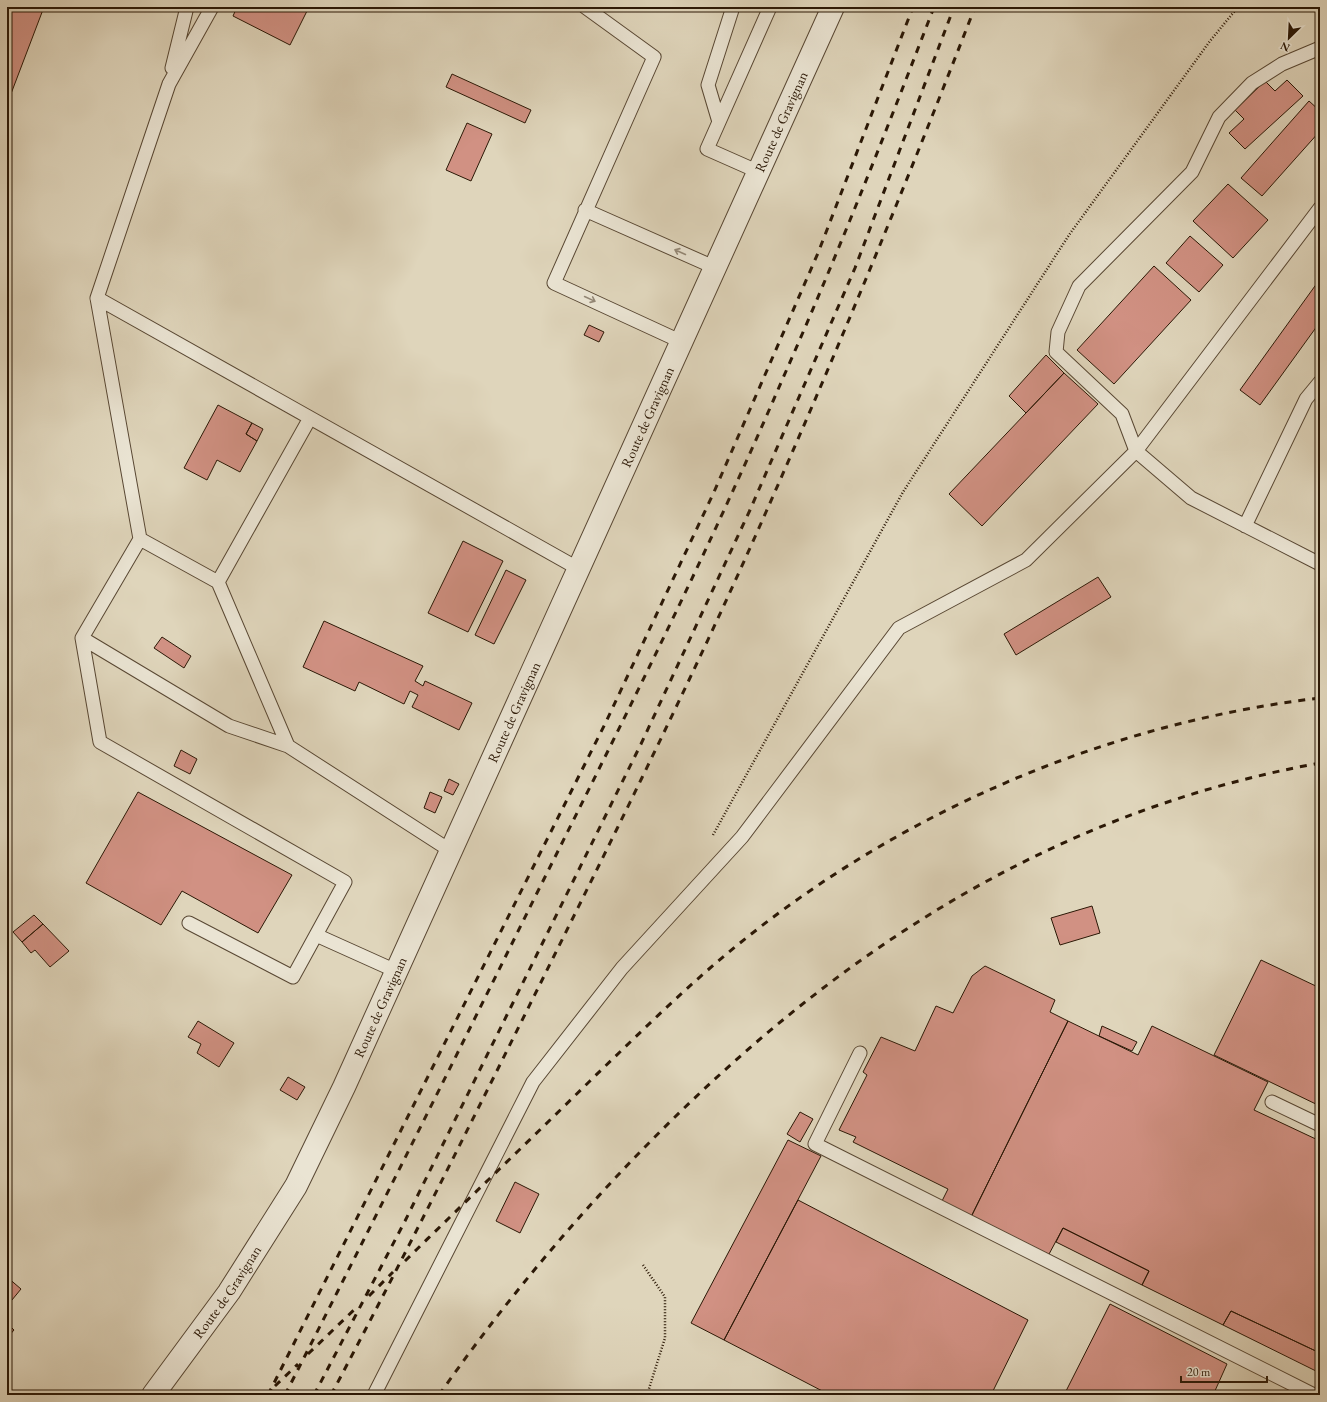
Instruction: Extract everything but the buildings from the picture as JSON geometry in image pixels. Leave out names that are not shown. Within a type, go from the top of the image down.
[{"type":"street","name":"Route de Gravignan","points":[[154,1395],[229,1292],[296,1186],[344,1087],[833,7]]},
{"type":"lane","points":[[187,7],[169,84],[97,298],[140,539],[82,638],[100,742],[345,882],[293,977],[188,922]]},
{"type":"lane","points":[[169,84],[212,7]]},
{"type":"lane","points":[[585,7],[654,57],[554,283],[682,342]]},
{"type":"lane","points":[[719,122],[708,85],[732,10],[731,7]]},
{"type":"lane","points":[[759,172],[707,149],[770,7]]},
{"type":"lane","points":[[1320,48],[1282,64],[1252,83],[1219,117],[1192,172],[1079,286],[1058,332],[1056,352],[1122,414],[1136,451],[1191,498],[1320,564]]},
{"type":"lane","points":[[374,1395],[533,1082],[622,968],[742,837],[899,628],[1026,560],[1136,451],[1320,208]]},
{"type":"lane","points":[[586,210],[716,268]]},
{"type":"lane","points":[[97,298],[579,569]]},
{"type":"lane","points":[[1245,526],[1306,399],[1320,382]]},
{"type":"lane","points":[[218,582],[310,418]]},
{"type":"lane","points":[[140,539],[218,582],[288,746]]},
{"type":"lane","points":[[82,638],[229,726],[288,746],[451,851]]},
{"type":"lane","points":[[316,936],[396,971]]},
{"type":"lane","points":[[860,1053],[815,1144],[1314,1395],[1319,1395]]},
{"type":"lane","points":[[1272,1102],[1320,1125]]},
{"type":"path","points":[[711,839],[904,492],[1069,235],[1210,41],[1238,7]]},
{"type":"path","points":[[643,1265],[665,1297],[665,1338],[647,1395]]},
{"type":"railway","points":[[268,1395],[605,724],[714,492],[818,253],[913,7]]},
{"type":"railway","points":[[285,1395],[598,770],[724,510],[823,286],[934,7]]},
{"type":"railway","points":[[314,1395],[405,1221],[641,744],[750,510],[855,268],[954,7]]},
{"type":"railway","points":[[331,1395],[416,1231],[636,790],[741,568],[847,324],[975,7]]},
{"type":"railway","points":[[405,1261],[633,1040],[710,968],[750,935],[813,889],[879,847],[948,810],[1019,777],[1092,750],[1167,727],[1243,710],[1320,698]]},
{"type":"railway","points":[[439,1395],[486,1331],[536,1268],[561,1238],[642,1150],[715,1079],[790,1014],[869,955],[951,902],[1036,856],[1126,817],[1221,786],[1320,763]]},
{"type":"railway","points":[[369,1296],[393,1272]]},
{"type":"railway","points":[[308,1354],[357,1307]]},
{"type":"railway","points":[[275,1386],[298,1364]]}]
